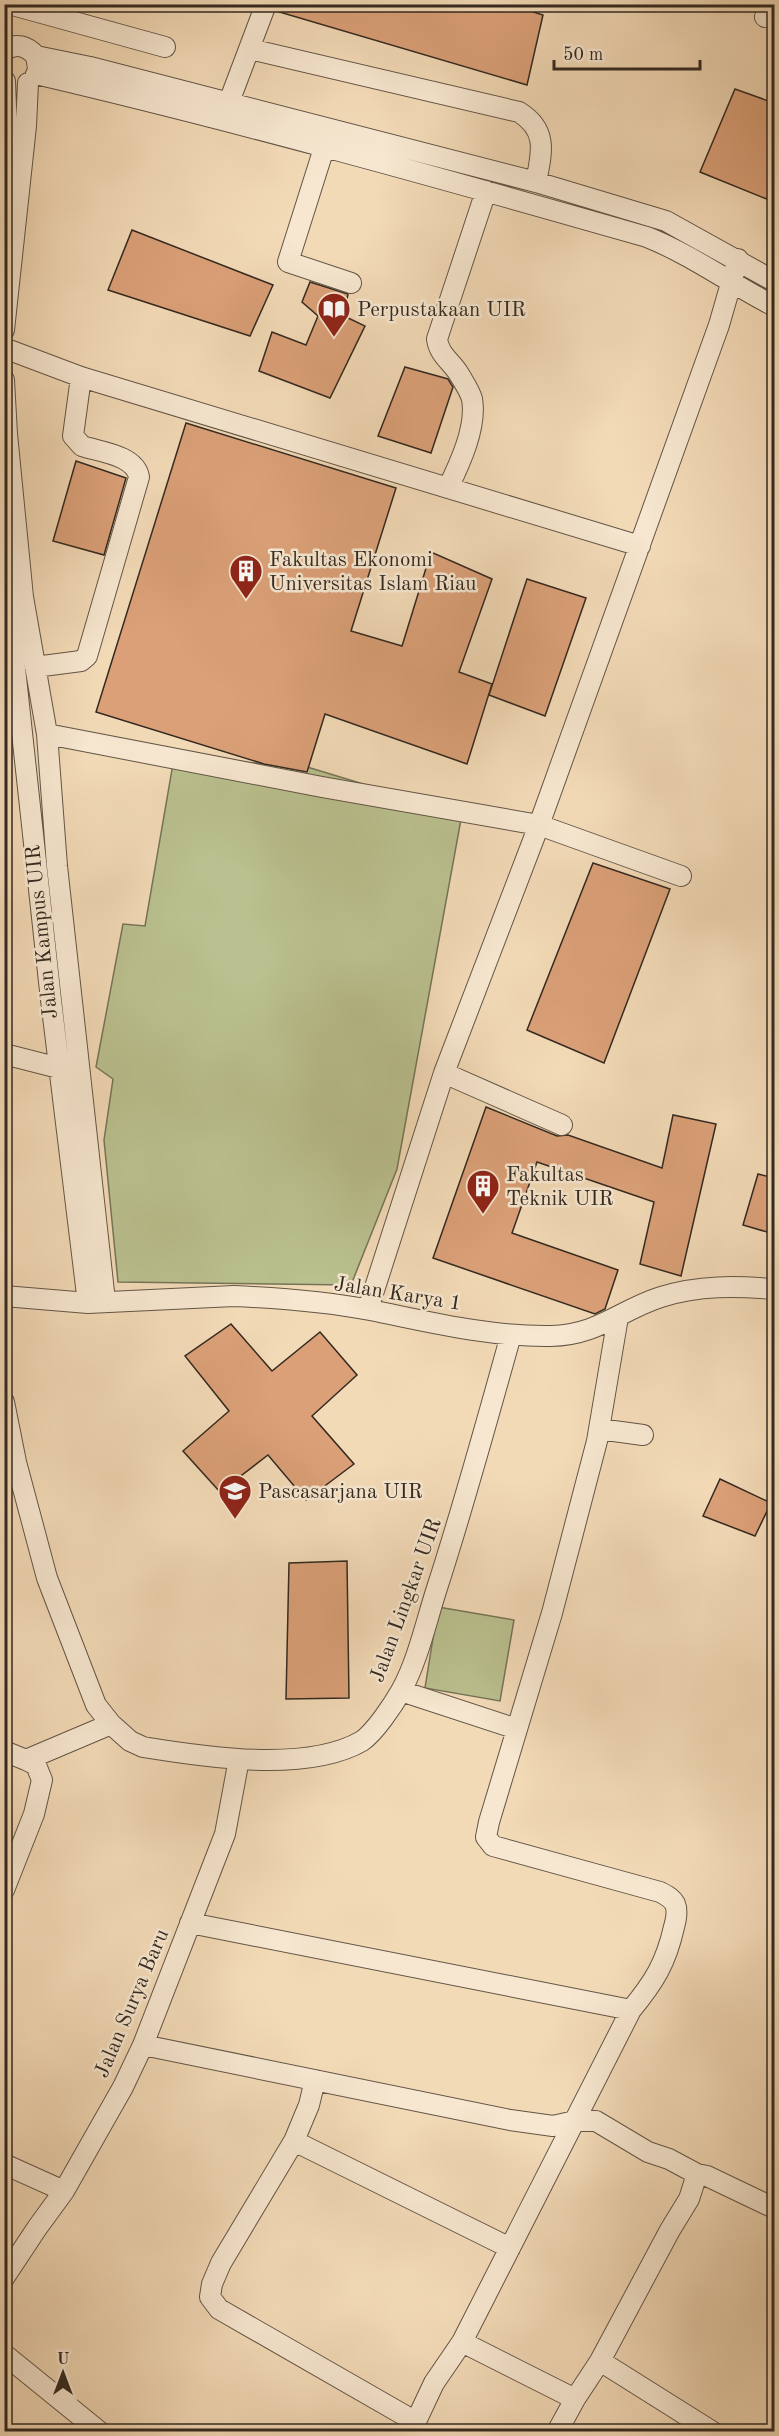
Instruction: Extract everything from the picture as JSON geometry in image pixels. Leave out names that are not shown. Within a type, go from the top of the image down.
[{"type":"street","points":[[9,4],[165,48]]},
{"type":"street","points":[[229,102],[266,4]]},
{"type":"street","points":[[4,330],[33,71],[24,46],[6,49]]},
{"type":"street","points":[[250,49],[519,112],[531,120],[540,137],[542,153],[536,182]]},
{"type":"street","points":[[5,81],[12,85],[33,71],[90,67],[229,102],[536,182],[666,221],[774,281]]},
{"type":"street","points":[[33,71],[325,146],[647,237],[677,249],[731,284],[774,306]]},
{"type":"street","points":[[4,176],[7,134],[5,81]]},
{"type":"street","points":[[325,146],[288,262],[351,283]]},
{"type":"street","points":[[448,488],[462,460],[473,417],[471,397],[457,371],[438,348],[437,339],[486,191]]},
{"type":"street","points":[[368,1310],[444,1073],[539,825],[640,546],[738,259]]},
{"type":"street","points":[[4,348],[81,377],[640,546]]},
{"type":"street","points":[[35,667],[81,660],[87,656],[140,477],[138,470],[131,462],[76,442],[73,436],[81,377]]},
{"type":"street","name":"Jalan Kampus UIR","points":[[4,380],[23,597],[47,734],[54,826],[79,1066],[97,1302]]},
{"type":"street","name":"Jalan Kampus UIR","points":[[4,567],[59,1068],[97,1302]]},
{"type":"street","points":[[47,734],[322,787],[539,825],[681,876]]},
{"type":"street","points":[[32,828],[54,826]]},
{"type":"street","points":[[4,1054],[59,1068],[79,1066]]},
{"type":"street","points":[[444,1073],[562,1125]]},
{"type":"street","name":"Jalan Karya 1","points":[[4,1296],[97,1302],[234,1296],[368,1310],[511,1335],[578,1334],[662,1296],[710,1287],[774,1289]]},
{"type":"street","points":[[315,2080],[309,2105],[294,2141],[221,2263],[212,2284],[210,2297],[219,2309],[414,2427],[434,2383],[462,2342],[631,2010],[654,1981],[669,1952],[676,1915],[676,1906],[670,1898],[660,1892],[493,1846],[488,1842],[486,1832],[552,1613],[598,1435],[618,1317]]},
{"type":"street","name":"Jalan Lingkar UIR","points":[[4,1402],[16,1462],[47,1578],[96,1705],[111,1724],[130,1741],[143,1747],[239,1759],[298,1760],[326,1755],[363,1740],[383,1718],[401,1691],[415,1657],[465,1500],[511,1335]]},
{"type":"street","points":[[598,1435],[643,1435]]},
{"type":"street","points":[[401,1691],[517,1729]]},
{"type":"street","points":[[26,1761],[111,1724]]},
{"type":"street","points":[[4,1751],[36,1765],[42,1780],[34,1814],[4,1890]]},
{"type":"street","name":"Jalan Surya Baru","points":[[4,2278],[64,2191],[123,2087],[143,2045],[225,1834],[239,1759]]},
{"type":"street","points":[[190,1923],[631,2010]]},
{"type":"street","points":[[143,2045],[510,2120],[553,2126],[575,2121],[596,2121],[648,2152],[669,2159],[697,2174],[708,2176],[774,2208]]},
{"type":"street","points":[[294,2141],[510,2248]]},
{"type":"street","points":[[4,2164],[64,2191]]},
{"type":"street","points":[[557,2432],[600,2361],[689,2199],[697,2174]]},
{"type":"street","points":[[462,2342],[575,2399]]},
{"type":"street","points":[[4,2354],[100,2432]]},
{"type":"street","points":[[600,2361],[713,2432]]},
{"type":"green space","points":[[174,758],[304,766],[462,814],[397,1169],[351,1285],[118,1282],[104,1140],[113,1079],[96,1067],[123,924],[145,926]]},
{"type":"green space","points":[[438,1607],[514,1620],[500,1701],[425,1688]]},
{"type":"building","points":[[278,4],[508,4],[543,15],[527,85],[276,11]]},
{"type":"building","points":[[735,89],[774,103],[774,202],[700,172]]},
{"type":"building","points":[[132,230],[273,285],[250,336],[108,290]]},
{"type":"building","name":"Perpustakaan UIR","points":[[310,282],[348,294],[344,316],[365,326],[330,398],[259,371],[272,332],[306,345],[318,316],[302,302]]},
{"type":"building","points":[[405,367],[448,379],[453,387],[431,453],[378,436]]},
{"type":"building","name":"Fakultas Ekonomi Universitas Islam Riau","points":[[186,423],[396,488],[351,631],[402,646],[431,552],[492,579],[459,672],[492,684],[467,764],[325,714],[307,772],[264,764],[96,712]]},
{"type":"building","points":[[76,461],[126,478],[104,555],[53,541]]},
{"type":"building","points":[[527,579],[586,598],[545,716],[489,695]]},
{"type":"building","points":[[593,863],[670,889],[604,1063],[527,1030]]},
{"type":"building","name":"Fakultas Teknik UIR","points":[[486,1107],[557,1136],[568,1135],[662,1168],[673,1115],[716,1124],[681,1276],[640,1264],[654,1202],[537,1162],[512,1233],[618,1270],[605,1309],[595,1314],[433,1258]]},
{"type":"building","points":[[758,1174],[774,1178],[774,1234],[743,1225]]},
{"type":"building","points":[[231,1324],[272,1371],[320,1332],[357,1375],[312,1416],[354,1464],[306,1500],[268,1455],[220,1492],[183,1451],[229,1411],[185,1356]]},
{"type":"building","points":[[720,1479],[771,1503],[755,1536],[703,1516]]},
{"type":"building","points":[[347,1561],[349,1698],[286,1699],[289,1563]]},
{"type":"place","name":"Perpustakaan UIR","points":[[334,338]]},
{"type":"place","name":"Fakultas Ekonomi Universitas Islam Riau","points":[[246,600]]},
{"type":"place","name":"Fakultas Teknik UIR","points":[[483,1215]]},
{"type":"place","name":"Pascasarjana UIR","points":[[235,1520]]}]
